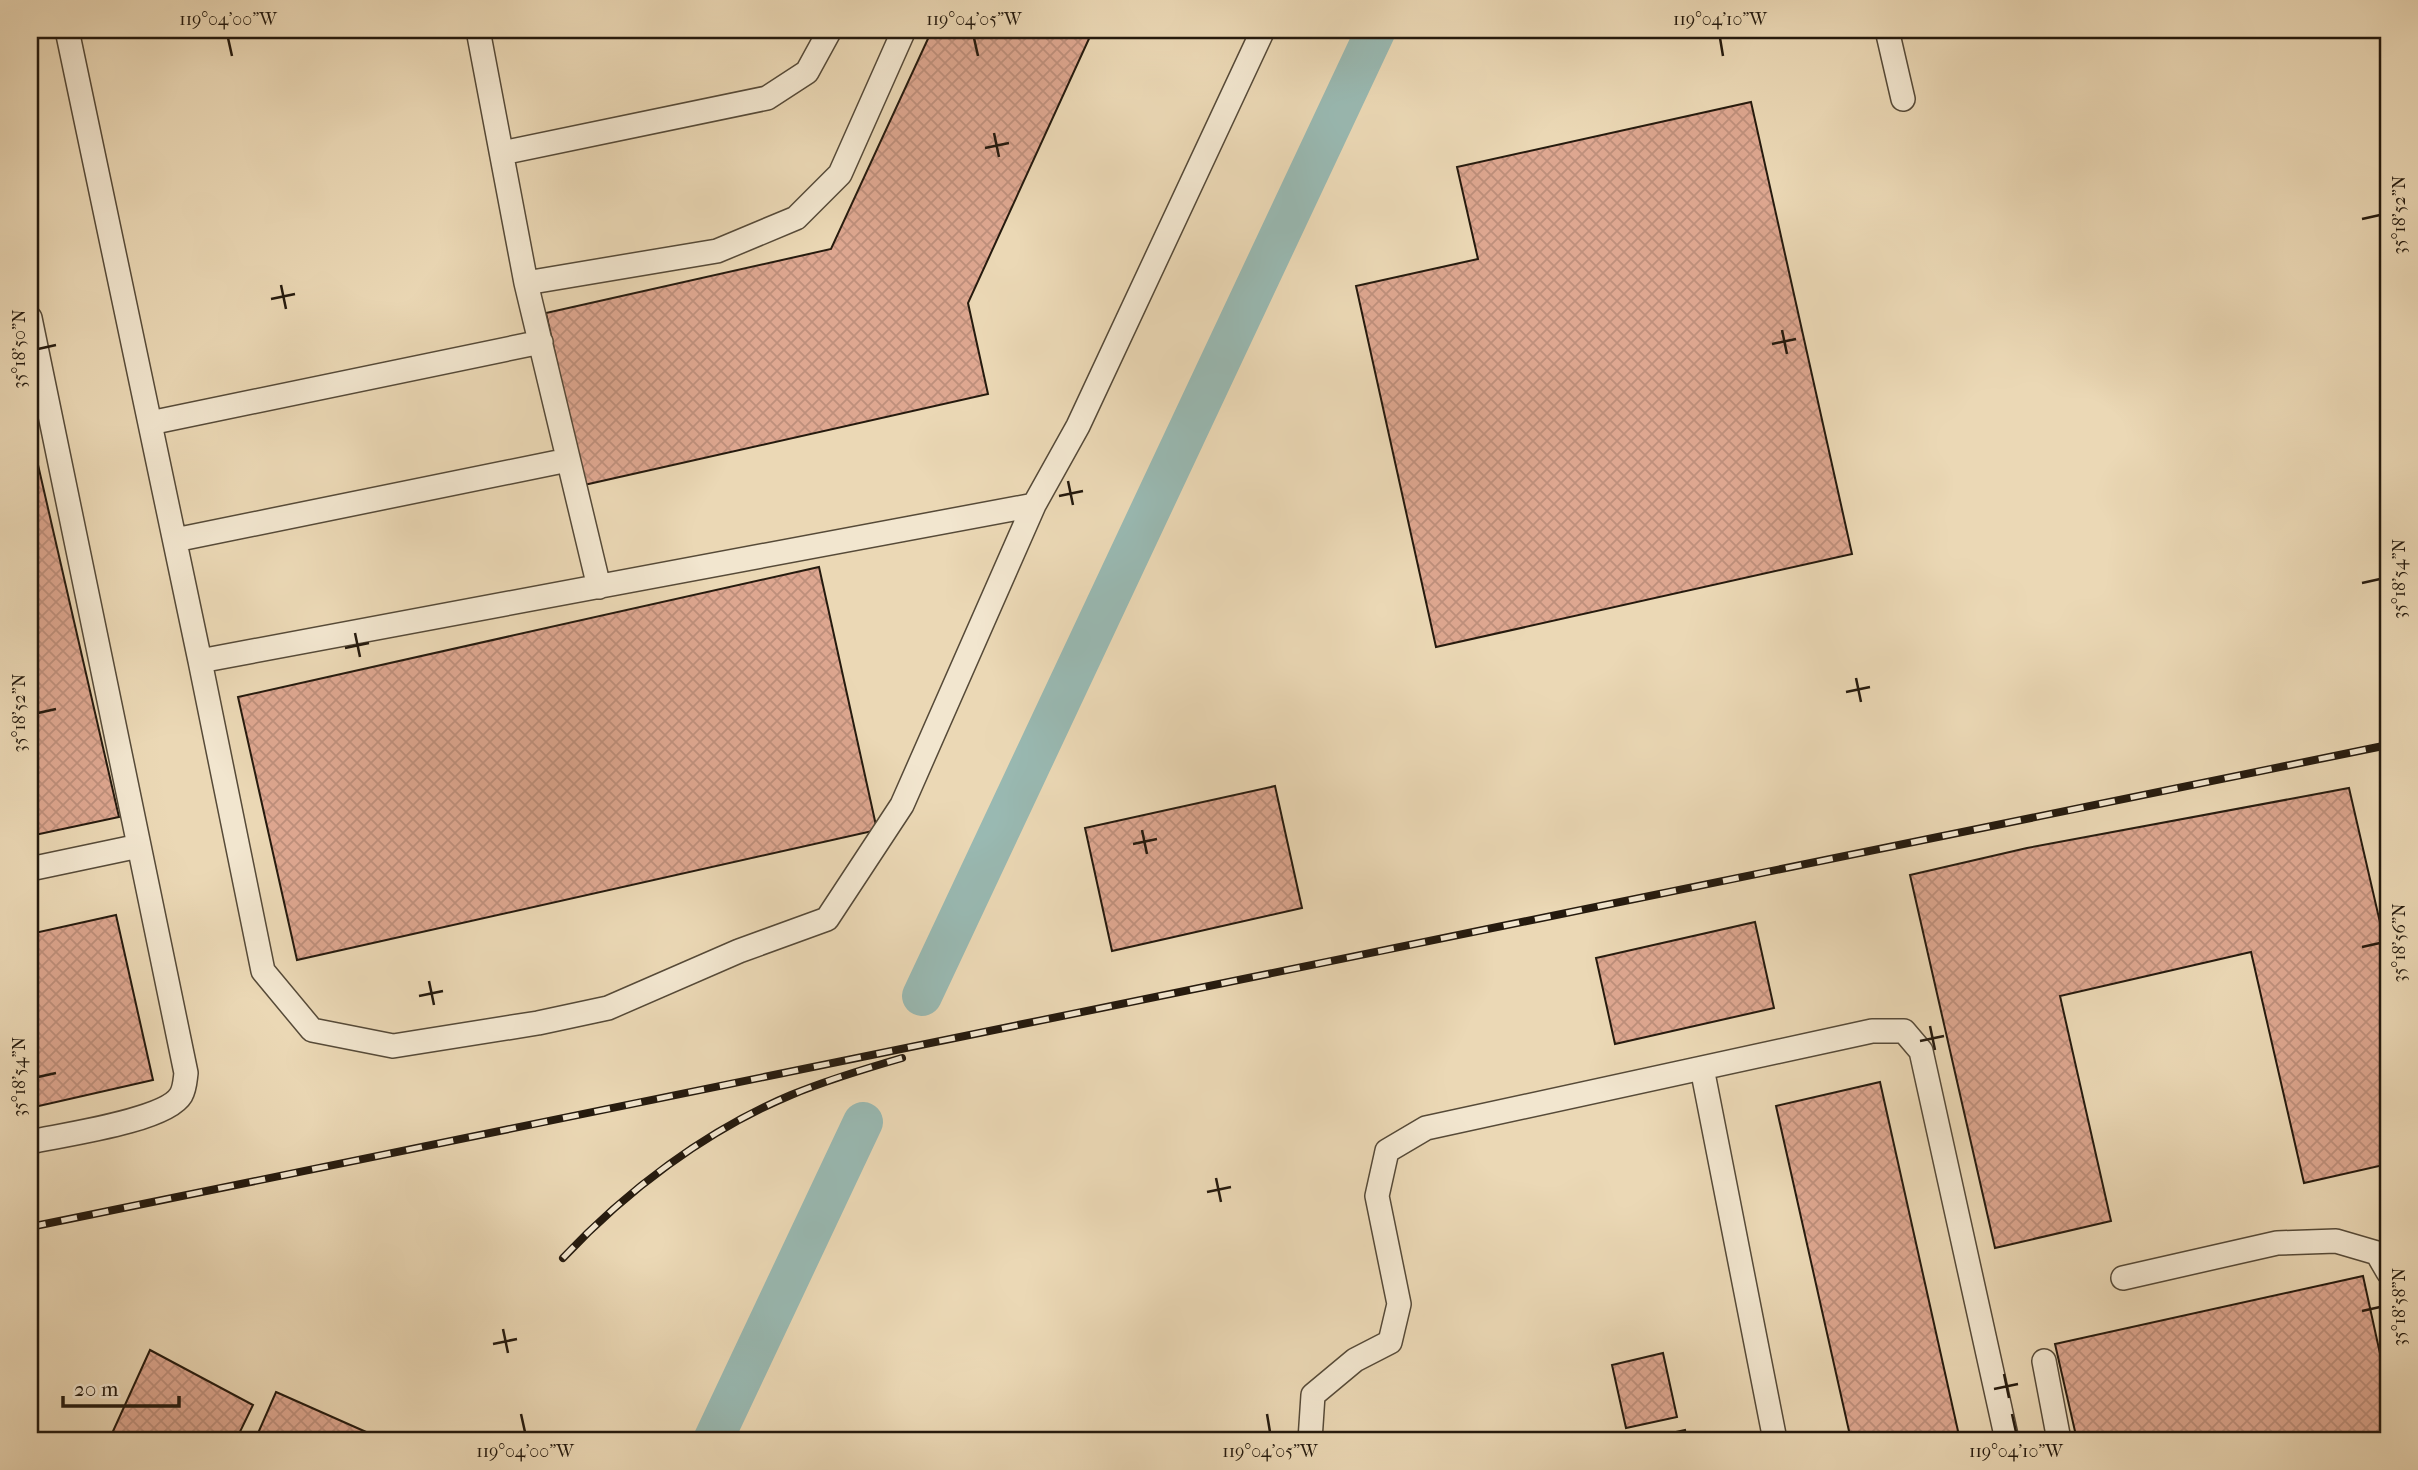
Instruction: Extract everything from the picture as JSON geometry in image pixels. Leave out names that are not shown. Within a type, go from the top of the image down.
[{"type":"lane","points":[[67,30],[263,971],[312,1030],[393,1046],[538,1023],[608,1008],[739,951],[827,919],[902,805],[1034,505],[1078,426],[1263,30]]},
{"type":"lane","points":[[478,30],[526,283],[599,587]]},
{"type":"lane","points":[[502,153],[767,98],[807,72],[830,30]]},
{"type":"lane","points":[[526,283],[717,251],[796,218],[840,174],[904,30]]},
{"type":"lane","points":[[1887,30],[1903,99]]},
{"type":"lane","points":[[30,318],[186,1073],[181,1096],[168,1107],[139,1119],[30,1142]]},
{"type":"lane","points":[[150,423],[541,342]]},
{"type":"lane","points":[[175,540],[568,460]]},
{"type":"lane","points":[[200,661],[1034,505]]},
{"type":"lane","points":[[30,869],[139,846]]},
{"type":"lane","points":[[1310,1440],[1313,1395],[1355,1360],[1390,1342],[1399,1304],[1377,1196],[1387,1151],[1426,1128],[1871,1031],[1904,1031],[1921,1051],[2007,1440]]},
{"type":"lane","points":[[1702,1068],[1775,1440]]},
{"type":"lane","points":[[2123,1278],[2277,1243],[2336,1241],[2377,1253],[2388,1272]]},
{"type":"lane","points":[[2044,1361],[2059,1440]]},
{"type":"building","points":[[932,30],[1093,30],[968,303],[988,394],[584,485],[546,313],[831,249]]},
{"type":"building","points":[[1751,102],[1852,554],[1436,647],[1356,286],[1478,259],[1457,167]]},
{"type":"building","points":[[30,430],[119,817],[30,836]]},
{"type":"building","points":[[819,567],[877,830],[297,960],[238,697]]},
{"type":"building","points":[[1275,786],[1302,908],[1112,951],[1085,828]]},
{"type":"building","points":[[2349,788],[2388,957],[2388,1164],[2304,1183],[2251,952],[2060,996],[2111,1221],[1995,1248],[1910,875],[2027,848]]},
{"type":"building","points":[[116,915],[153,1080],[30,1108],[30,934]]},
{"type":"building","points":[[1755,922],[1774,1008],[1615,1044],[1596,958]]},
{"type":"building","points":[[1880,1082],[1960,1440],[1851,1440],[1776,1106]]},
{"type":"building","points":[[2363,1276],[2388,1390],[2388,1440],[2077,1440],[2055,1344]]},
{"type":"building","points":[[150,1350],[253,1405],[236,1440],[109,1440]]},
{"type":"building","points":[[1663,1353],[1677,1417],[1626,1428],[1612,1365]]},
{"type":"building","points":[[276,1392],[382,1439],[255,1440]]},
{"type":"building","points":[[1685,1430],[1687,1440],[1640,1440]]},
{"type":"waterway","points":[[922,996],[1376,30]]},
{"type":"waterway","points":[[713,1440],[863,1122]]},
{"type":"railway","points":[[30,1227],[2388,745]]},
{"type":"railway","points":[[563,1258],[640,1186],[728,1126],[805,1090],[902,1058]]}]
